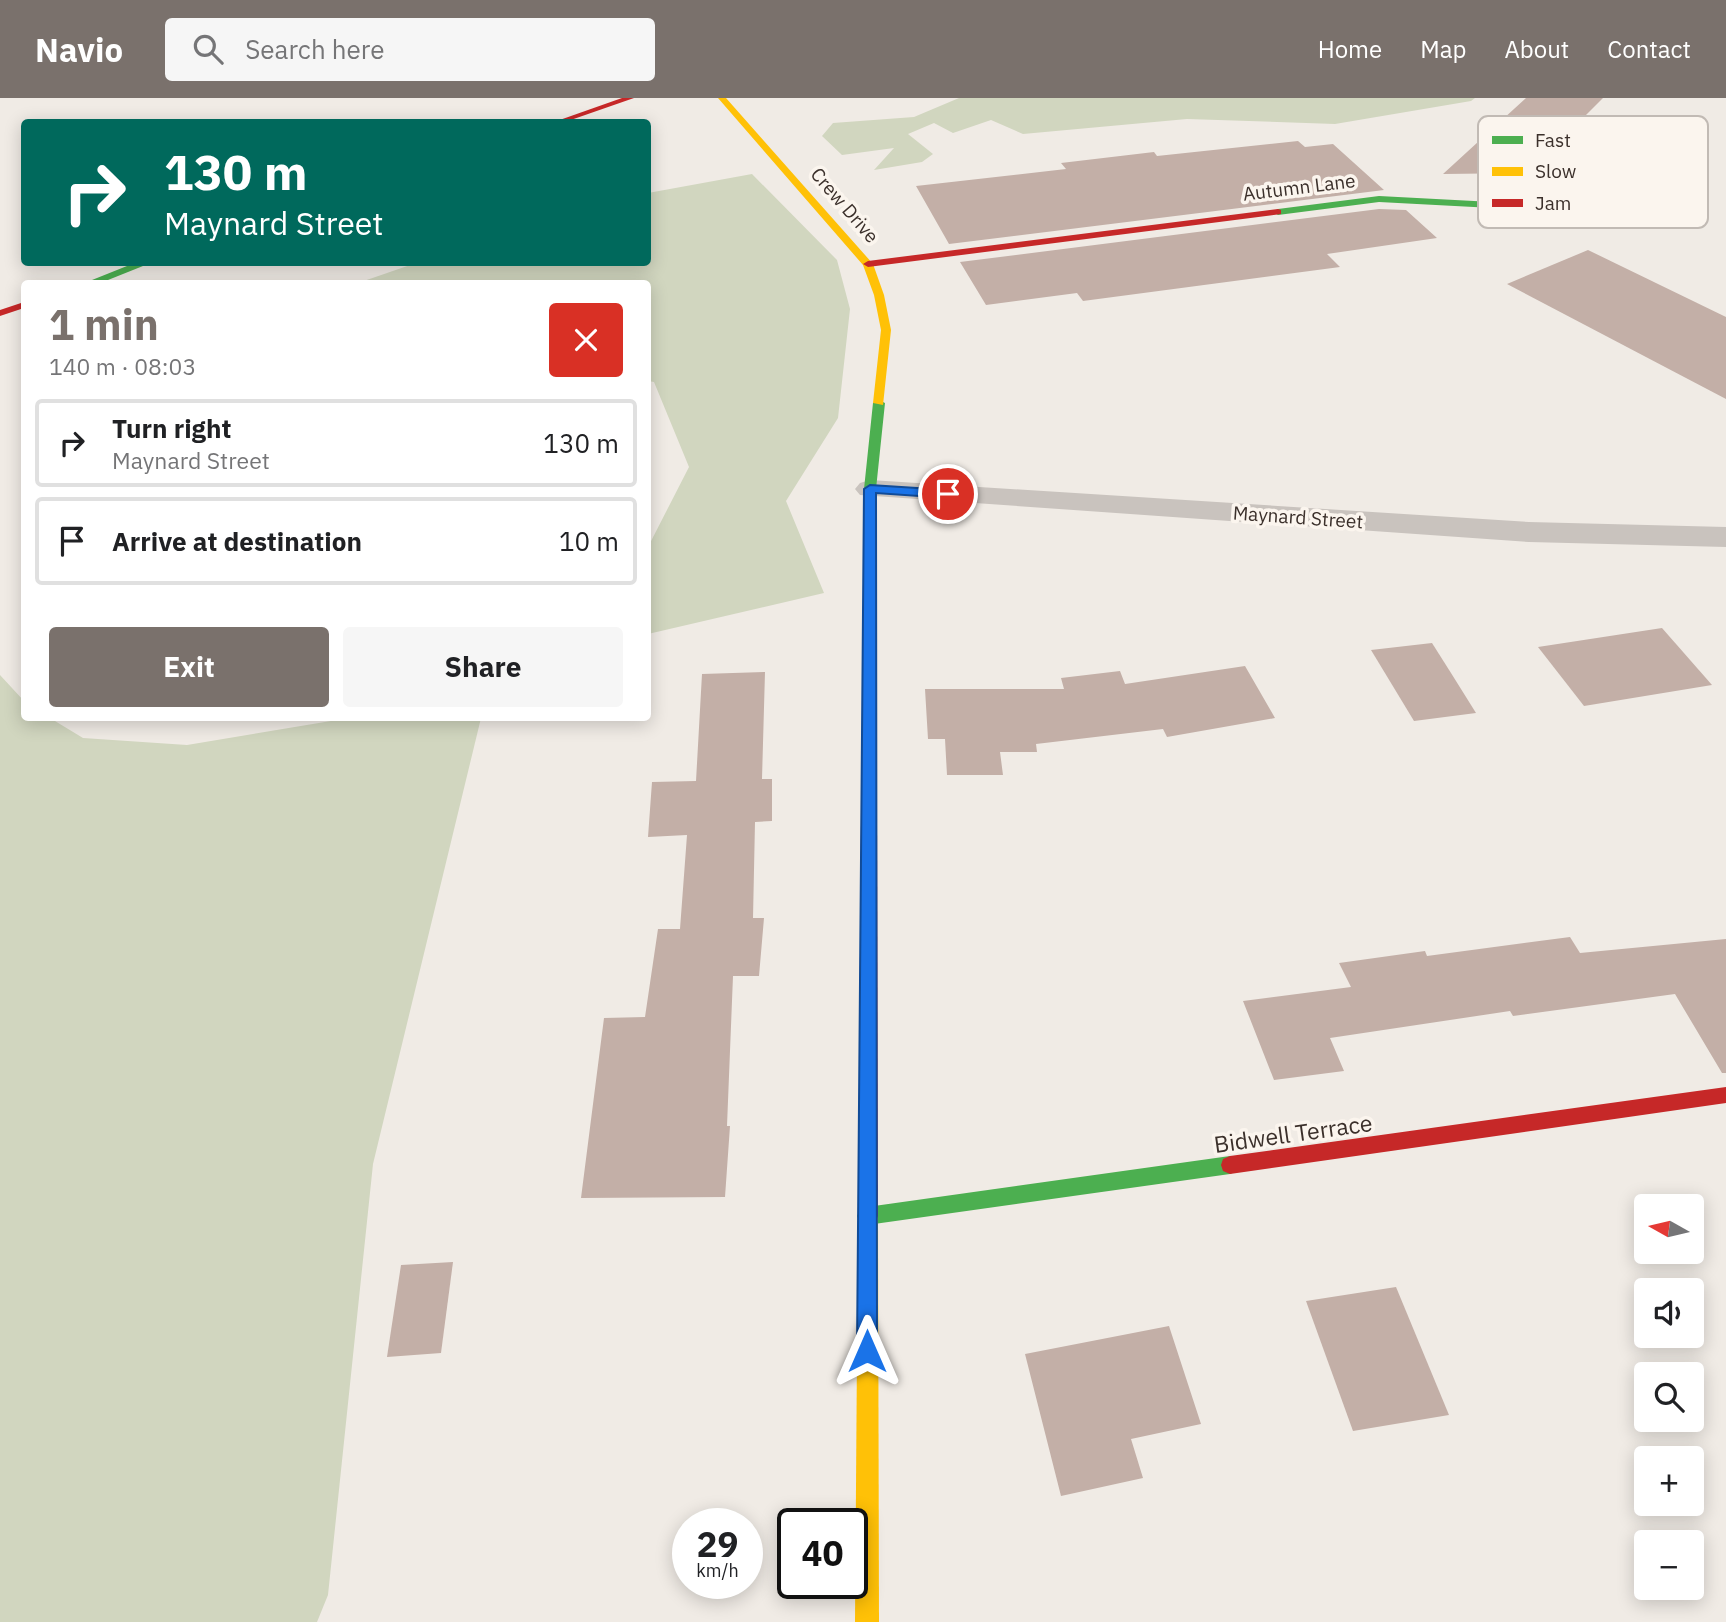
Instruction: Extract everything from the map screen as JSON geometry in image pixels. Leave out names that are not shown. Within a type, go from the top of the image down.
[{"type":"street","points":[[567,119],[629,98]]},
{"type":"street","name":"Crew Drive","points":[[722,98],[868,264],[879,295],[886,330],[870,489],[867,1622]]},
{"type":"street","name":"Autumn Lane","points":[[868,264],[1379,199],[1430,198],[1478,202]]},
{"type":"street","points":[[98,280],[137,266]]},
{"type":"street","points":[[0,313],[21,306]]},
{"type":"street","name":"Maynard Street","points":[[870,489],[1520,532],[1726,537]]},
{"type":"street","name":"Bidwell Terrace","points":[[867,1216],[1726,1096]]},
{"type":"green space","points":[[959,98],[1475,98],[1471,101],[1335,124],[1187,119],[1023,134],[991,120],[953,133],[934,123],[908,134],[933,154],[922,162],[874,170],[894,148],[842,155],[822,136],[833,123],[914,117]]},
{"type":"green space","points":[[752,174],[837,260],[850,309],[838,418],[786,501],[824,593],[651,633],[651,541],[689,467],[654,382],[651,382],[651,280],[367,280],[407,266],[651,266],[651,192]]},
{"type":"green space","points":[[0,675],[21,698],[21,721],[55,721],[83,738],[187,745],[331,721],[480,721],[373,1164],[328,1595],[317,1622],[0,1622]]},
{"type":"building","points":[[1526,98],[1603,98],[1585,116],[1506,116]]},
{"type":"building","points":[[1298,141],[1305,147],[1333,144],[1384,190],[949,244],[916,186],[1066,169],[1061,163],[1154,152],[1157,156]]},
{"type":"building","points":[[1478,142],[1478,174],[1443,174]]},
{"type":"building","points":[[1379,209],[1406,210],[1437,238],[1327,254],[1340,267],[1083,301],[1077,293],[986,305],[960,262]]},
{"type":"building","points":[[1588,250],[1726,317],[1726,399],[1507,284]]},
{"type":"building","points":[[1662,628],[1712,685],[1584,706],[1538,647]]},
{"type":"building","points":[[1432,643],[1476,713],[1414,721],[1371,650]]},
{"type":"building","points":[[1245,666],[1275,718],[1167,737],[1163,729],[1036,744],[1037,752],[1000,752],[1003,775],[947,775],[945,739],[928,739],[925,689],[1064,689],[1061,678],[1120,671],[1125,684]]},
{"type":"building","points":[[765,672],[762,779],[772,779],[772,821],[755,822],[753,918],[764,918],[759,976],[733,976],[727,1126],[730,1126],[725,1197],[581,1198],[604,1018],[645,1017],[658,929],[680,929],[687,835],[648,837],[652,782],[696,781],[702,674]]},
{"type":"building","points":[[1570,937],[1580,953],[1726,939],[1726,1073],[1722,1073],[1675,994],[1513,1016],[1510,1011],[1330,1038],[1344,1071],[1274,1080],[1243,1001],[1351,987],[1339,963],[1425,951],[1427,956]]},
{"type":"building","points":[[453,1262],[441,1353],[387,1357],[401,1265]]},
{"type":"building","points":[[1396,1287],[1449,1415],[1353,1431],[1306,1301]]},
{"type":"building","points":[[1169,1326],[1201,1424],[1131,1439],[1143,1478],[1061,1496],[1025,1354]]},
{"type":"traffic: fast","points":[[1278,212],[1379,199],[1478,204]]},
{"type":"traffic: fast","points":[[98,280],[137,266]]},
{"type":"traffic: fast","points":[[869,823],[870,489],[879,403]]},
{"type":"traffic: fast","points":[[867,1216],[1230,1165]]},
{"type":"traffic: slow","points":[[722,98],[868,264],[879,295],[886,330],[879,403]]},
{"type":"traffic: slow","points":[[867,1622],[868,1216]]},
{"type":"traffic: jam","points":[[567,119],[630,98]]},
{"type":"traffic: jam","points":[[868,264],[1278,212]]},
{"type":"traffic: jam","points":[[0,313],[21,306]]},
{"type":"traffic: jam","points":[[868,1216],[869,823]]},
{"type":"traffic: jam","points":[[1230,1165],[1726,1095]]},
{"type":"route","points":[[867,1351],[870,489],[948,494]]}]
